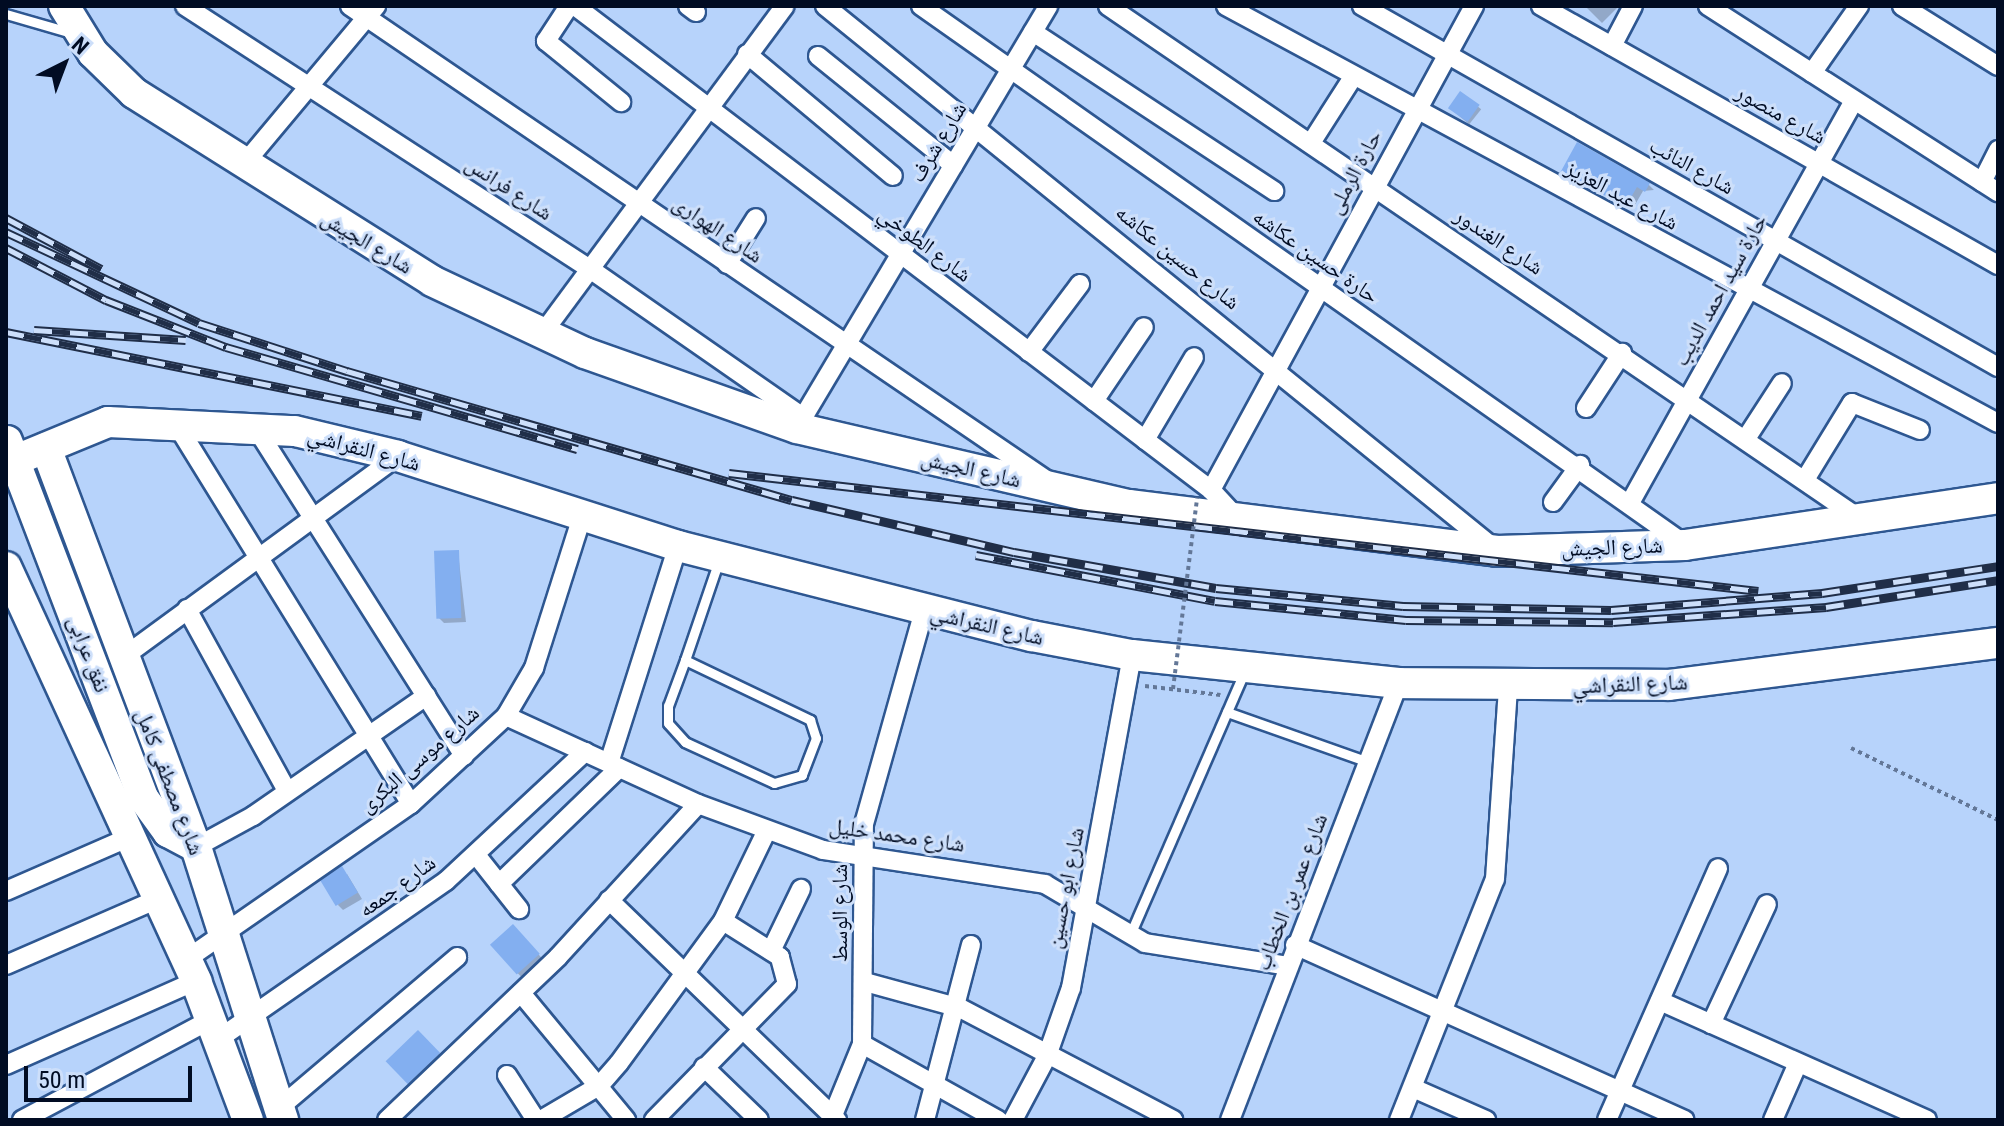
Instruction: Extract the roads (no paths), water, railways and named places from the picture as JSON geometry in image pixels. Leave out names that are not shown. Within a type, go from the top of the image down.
[{"type":"main road","name":"شارع الجيش","points":[[64,6],[79,34],[134,93],[418,273],[542,334],[800,422],[1062,490],[1242,524],[1497,551],[1685,545],[1998,498]]},
{"type":"main road","name":"شارع النقراشي","points":[[9,456],[46,448],[97,425],[174,420],[254,425],[398,456],[678,546],[924,610],[1132,655],[1246,669],[1399,683],[1508,687],[1669,685],[1998,643]]},
{"type":"main road","name":"شارع مصطفى كامل","points":[[46,448],[122,658],[196,847],[280,1114]]},
{"type":"main road","name":"نفق عرابى","points":[[9,456],[144,799],[168,832],[196,847]]},
{"type":"main road","name":"نفق عرابى","points":[[6,497],[137,816],[160,898]]},
{"type":"main road","points":[[6,567],[192,970],[248,1120]]},
{"type":"street","name":"شارع فرانس","points":[[185,6],[590,269],[800,422]]},
{"type":"street","name":"شارع الهوارى","points":[[350,6],[372,12],[639,205],[1062,490]]},
{"type":"street","points":[[542,334],[785,6]]},
{"type":"street","name":"شارع حسين عكاشه","points":[[825,6],[1278,368],[1497,551]]},
{"type":"street","name":"حارة حسين عكاشه","points":[[921,6],[1320,289],[1580,465],[1685,545]]},
{"type":"street","name":"شارع شرف","points":[[800,422],[1048,6]]},
{"type":"street","name":"شارع الغندور","points":[[1108,6],[1747,437],[1860,519]]},
{"type":"street","name":"شارع عبد العزيز","points":[[1226,6],[1415,111],[1998,423]]},
{"type":"street","name":"شارع النائب","points":[[1362,6],[1998,367]]},
{"type":"street","name":"حارة الرملى","points":[[1204,494],[1278,368],[1373,184],[1474,6]]},
{"type":"street","name":"شارع منصور","points":[[1541,6],[1998,265]]},
{"type":"street","points":[[1612,46],[1633,6]]},
{"type":"street","points":[[1708,6],[1990,187],[1998,150]]},
{"type":"street","points":[[1812,73],[1859,6]]},
{"type":"street","points":[[1902,6],[1998,66]]},
{"type":"street","points":[[576,7],[546,41],[621,102]]},
{"type":"street","name":"شارع الطوخي","points":[[576,7],[1145,440],[1242,524]]},
{"type":"street","points":[[244,164],[372,12]]},
{"type":"street","points":[[1033,32],[1274,191]]},
{"type":"street","points":[[747,54],[893,176]]},
{"type":"street","points":[[818,56],[953,165]]},
{"type":"street","points":[[1311,143],[1353,77]]},
{"type":"street","name":"حارة سيد احمد الديب","points":[[1630,503],[1854,101]]},
{"type":"street","points":[[727,264],[756,218]]},
{"type":"street","points":[[1029,352],[1080,284]]},
{"type":"street","points":[[1094,401],[1144,327]]},
{"type":"street","points":[[1586,408],[1622,353]]},
{"type":"street","points":[[1145,440],[1194,357]]},
{"type":"street","points":[[1747,437],[1782,383]]},
{"type":"street","points":[[1806,478],[1852,403],[1865,402],[1920,430]]},
{"type":"street","points":[[174,420],[411,804]]},
{"type":"street","points":[[254,425],[464,756]]},
{"type":"street","points":[[122,658],[398,456]]},
{"type":"street","points":[[1553,502],[1580,465]]},
{"type":"street","name":"شارع موسى البكرى","points":[[6,1065],[192,970],[223,935],[411,804],[464,756],[506,716],[534,668],[582,517]]},
{"type":"street","points":[[499,884],[614,765],[678,546]]},
{"type":"street","points":[[187,609],[287,791]]},
{"type":"street","name":"شارع الوسط","points":[[834,1119],[862,1044],[865,982],[863,852],[875,778],[924,610]]},
{"type":"street","name":"شارع ابو حسين","points":[[1013,1120],[1047,1056],[1087,905],[1132,655]]},
{"type":"street","name":"شارع عمر بن الخطاب","points":[[1230,1120],[1295,945],[1399,683]]},
{"type":"street","points":[[1399,1120],[1446,1012],[1495,879],[1508,687]]},
{"type":"street","points":[[196,847],[287,791],[426,696]]},
{"type":"street","name":"شارع محمد خليل","points":[[506,716],[698,804],[823,850],[863,852],[1045,884],[1087,905],[1129,937],[1288,966]]},
{"type":"street","name":"شارع جمعه","points":[[22,1120],[216,1029],[248,1020],[477,856],[585,752]]},
{"type":"street","points":[[387,1120],[521,993],[698,804]]},
{"type":"street","points":[[507,1075],[548,1118],[599,1086],[723,921],[767,830]]},
{"type":"street","points":[[6,891],[132,836]]},
{"type":"street","points":[[477,856],[519,909]]},
{"type":"street","points":[[1607,1120],[1718,868]]},
{"type":"street","points":[[771,951],[801,889]]},
{"type":"street","points":[[6,965],[160,898]]},
{"type":"street","points":[[609,900],[687,972],[739,1029],[834,1119]]},
{"type":"street","points":[[1711,1024],[1767,904]]},
{"type":"street","points":[[654,1120],[739,1029],[787,984],[789,970],[771,951],[723,921]]},
{"type":"street","points":[[925,1120],[939,1086],[960,1008],[971,945]]},
{"type":"street","points":[[1295,945],[1685,1120]]},
{"type":"street","points":[[280,1114],[457,957]]},
{"type":"street","points":[[865,982],[960,1008],[1173,1120]]},
{"type":"street","points":[[521,993],[626,1120]]},
{"type":"street","points":[[1660,1001],[1927,1120]]},
{"type":"street","points":[[862,1044],[998,1120]]},
{"type":"street","points":[[1773,1120],[1798,1063]]},
{"type":"street","points":[[704,1067],[759,1120]]},
{"type":"street","points":[[1413,1088],[1486,1120]]},
{"type":"lane","points":[[6,14],[79,34]]},
{"type":"lane","points":[[685,660],[810,720],[816,738],[802,775],[774,783],[678,738],[667,715],[685,660],[721,557]]},
{"type":"lane","points":[[1129,937],[1246,669]]},
{"type":"lane","points":[[1227,712],[1368,762]]},
{"type":"railway","points":[[6,218],[101,269]]},
{"type":"railway","points":[[6,232],[199,323],[347,371],[792,500],[1014,552],[1216,588],[1403,606],[1611,610],[1822,593],[1998,566]]},
{"type":"railway","points":[[6,248],[106,300],[226,347],[578,449]]},
{"type":"railway","points":[[34,330],[186,340]]},
{"type":"railway","points":[[6,332],[422,416]]},
{"type":"railway","points":[[729,473],[1758,591]]},
{"type":"railway","points":[[976,555],[1215,601],[1406,620],[1613,622],[1826,607],[1998,580]]}]
